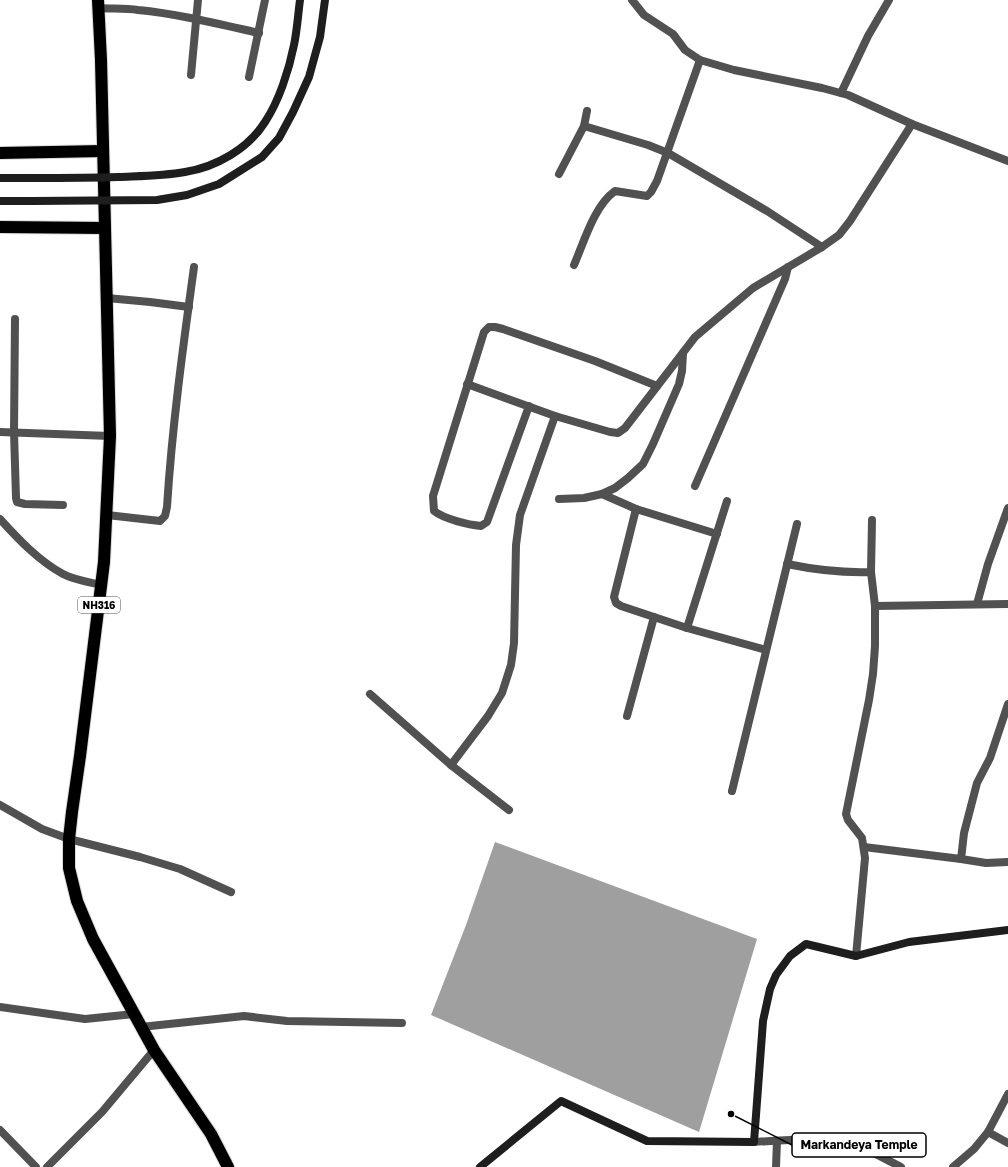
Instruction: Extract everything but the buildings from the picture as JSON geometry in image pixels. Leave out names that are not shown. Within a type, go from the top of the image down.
[{"type":"highway","name":"NH316","points":[[98,4],[110,436],[107,515],[102,585],[69,839],[69,868],[77,901],[93,939],[154,1050],[211,1134],[228,1167]]},
{"type":"highway","points":[[0,153],[103,152]]},
{"type":"highway","points":[[0,227],[105,228]]},
{"type":"main road","points":[[0,178],[155,176],[185,172],[211,164],[235,153],[257,133],[265,122],[275,102],[284,79],[294,45],[300,0]]},
{"type":"main road","points":[[0,201],[157,200],[188,195],[219,184],[262,157],[278,138],[293,112],[309,77],[320,37],[325,0]]},
{"type":"main road","points":[[480,1167],[561,1101],[647,1141],[754,1142],[763,1021],[770,989],[776,975],[790,956],[806,944],[856,956],[909,942],[1008,930]]},
{"type":"street","points":[[191,75],[198,0]]},
{"type":"street","points":[[249,77],[265,0]]},
{"type":"street","points":[[632,0],[644,15],[673,34],[685,50],[700,60],[734,70],[841,93],[912,124],[1008,161]]},
{"type":"street","points":[[841,93],[868,36],[889,0]]},
{"type":"street","points":[[98,4],[196,19],[259,33]]},
{"type":"street","points":[[574,265],[593,220],[608,196],[615,191],[647,196],[651,192],[668,153],[700,60]]},
{"type":"street","points":[[560,174],[584,126],[587,111]]},
{"type":"street","points":[[467,384],[555,416],[618,433],[625,428],[695,337],[753,288],[822,247],[839,235],[850,221],[912,124]]},
{"type":"street","points":[[584,126],[648,145],[668,153],[767,211],[822,247]]},
{"type":"street","points":[[107,515],[160,521],[165,516],[175,409],[194,267]]},
{"type":"street","points":[[695,486],[785,279],[788,267]]},
{"type":"street","points":[[107,298],[188,307]]},
{"type":"street","points":[[15,319],[14,432],[15,490],[17,502],[24,504],[63,505]]},
{"type":"street","points":[[530,406],[487,522],[481,526],[474,525],[439,515],[434,511],[433,496],[484,332],[489,327],[495,327],[595,361],[657,386]]},
{"type":"street","points":[[559,500],[584,498],[602,494],[619,485],[642,464],[653,444],[679,384],[682,371],[683,352]]},
{"type":"street","points":[[451,765],[488,716],[502,693],[511,665],[514,643],[516,545],[520,515],[555,416]]},
{"type":"street","points":[[0,432],[110,436]]},
{"type":"street","points":[[602,494],[636,509],[717,534]]},
{"type":"street","points":[[687,628],[727,501]]},
{"type":"street","points":[[976,604],[988,564],[1008,508]]},
{"type":"street","points":[[636,509],[614,597],[616,603],[687,628],[766,650]]},
{"type":"street","points":[[0,519],[19,539],[46,563],[64,574],[102,585]]},
{"type":"street","points":[[856,956],[865,858],[862,838],[848,820],[846,814],[872,681],[875,646],[875,606],[871,572],[872,520]]},
{"type":"street","points":[[732,791],[797,524]]},
{"type":"street","points":[[787,564],[830,571],[852,573],[871,572]]},
{"type":"street","points":[[875,606],[1008,604]]},
{"type":"street","points":[[627,716],[654,617]]},
{"type":"street","points":[[370,694],[451,765],[509,810]]},
{"type":"street","points":[[961,859],[964,833],[977,783],[990,758],[1008,704]]},
{"type":"street","points":[[0,805],[42,829],[69,839],[180,869],[231,892]]},
{"type":"street","points":[[864,847],[986,863],[1008,862]]},
{"type":"street","points":[[0,1008],[85,1019],[134,1014]]},
{"type":"street","points":[[141,1027],[244,1016],[294,1021],[402,1023]]},
{"type":"street","points":[[48,1167],[102,1112],[154,1050]]},
{"type":"street","points":[[953,1167],[974,1148],[988,1132],[1008,1094]]},
{"type":"street","points":[[0,1130],[36,1167]]},
{"type":"street","points":[[988,1132],[1008,1143]]},
{"type":"street","points":[[754,1142],[805,1139],[830,1141],[853,1145],[878,1155],[901,1167]]},
{"type":"street","points":[[776,1167],[777,1141]]},
{"type":"shaded area","points":[[495,842],[757,939],[699,1132],[431,1015],[466,925]]},
{"type":"place","name":"Markandeya Temple","points":[[731,1114]]}]
